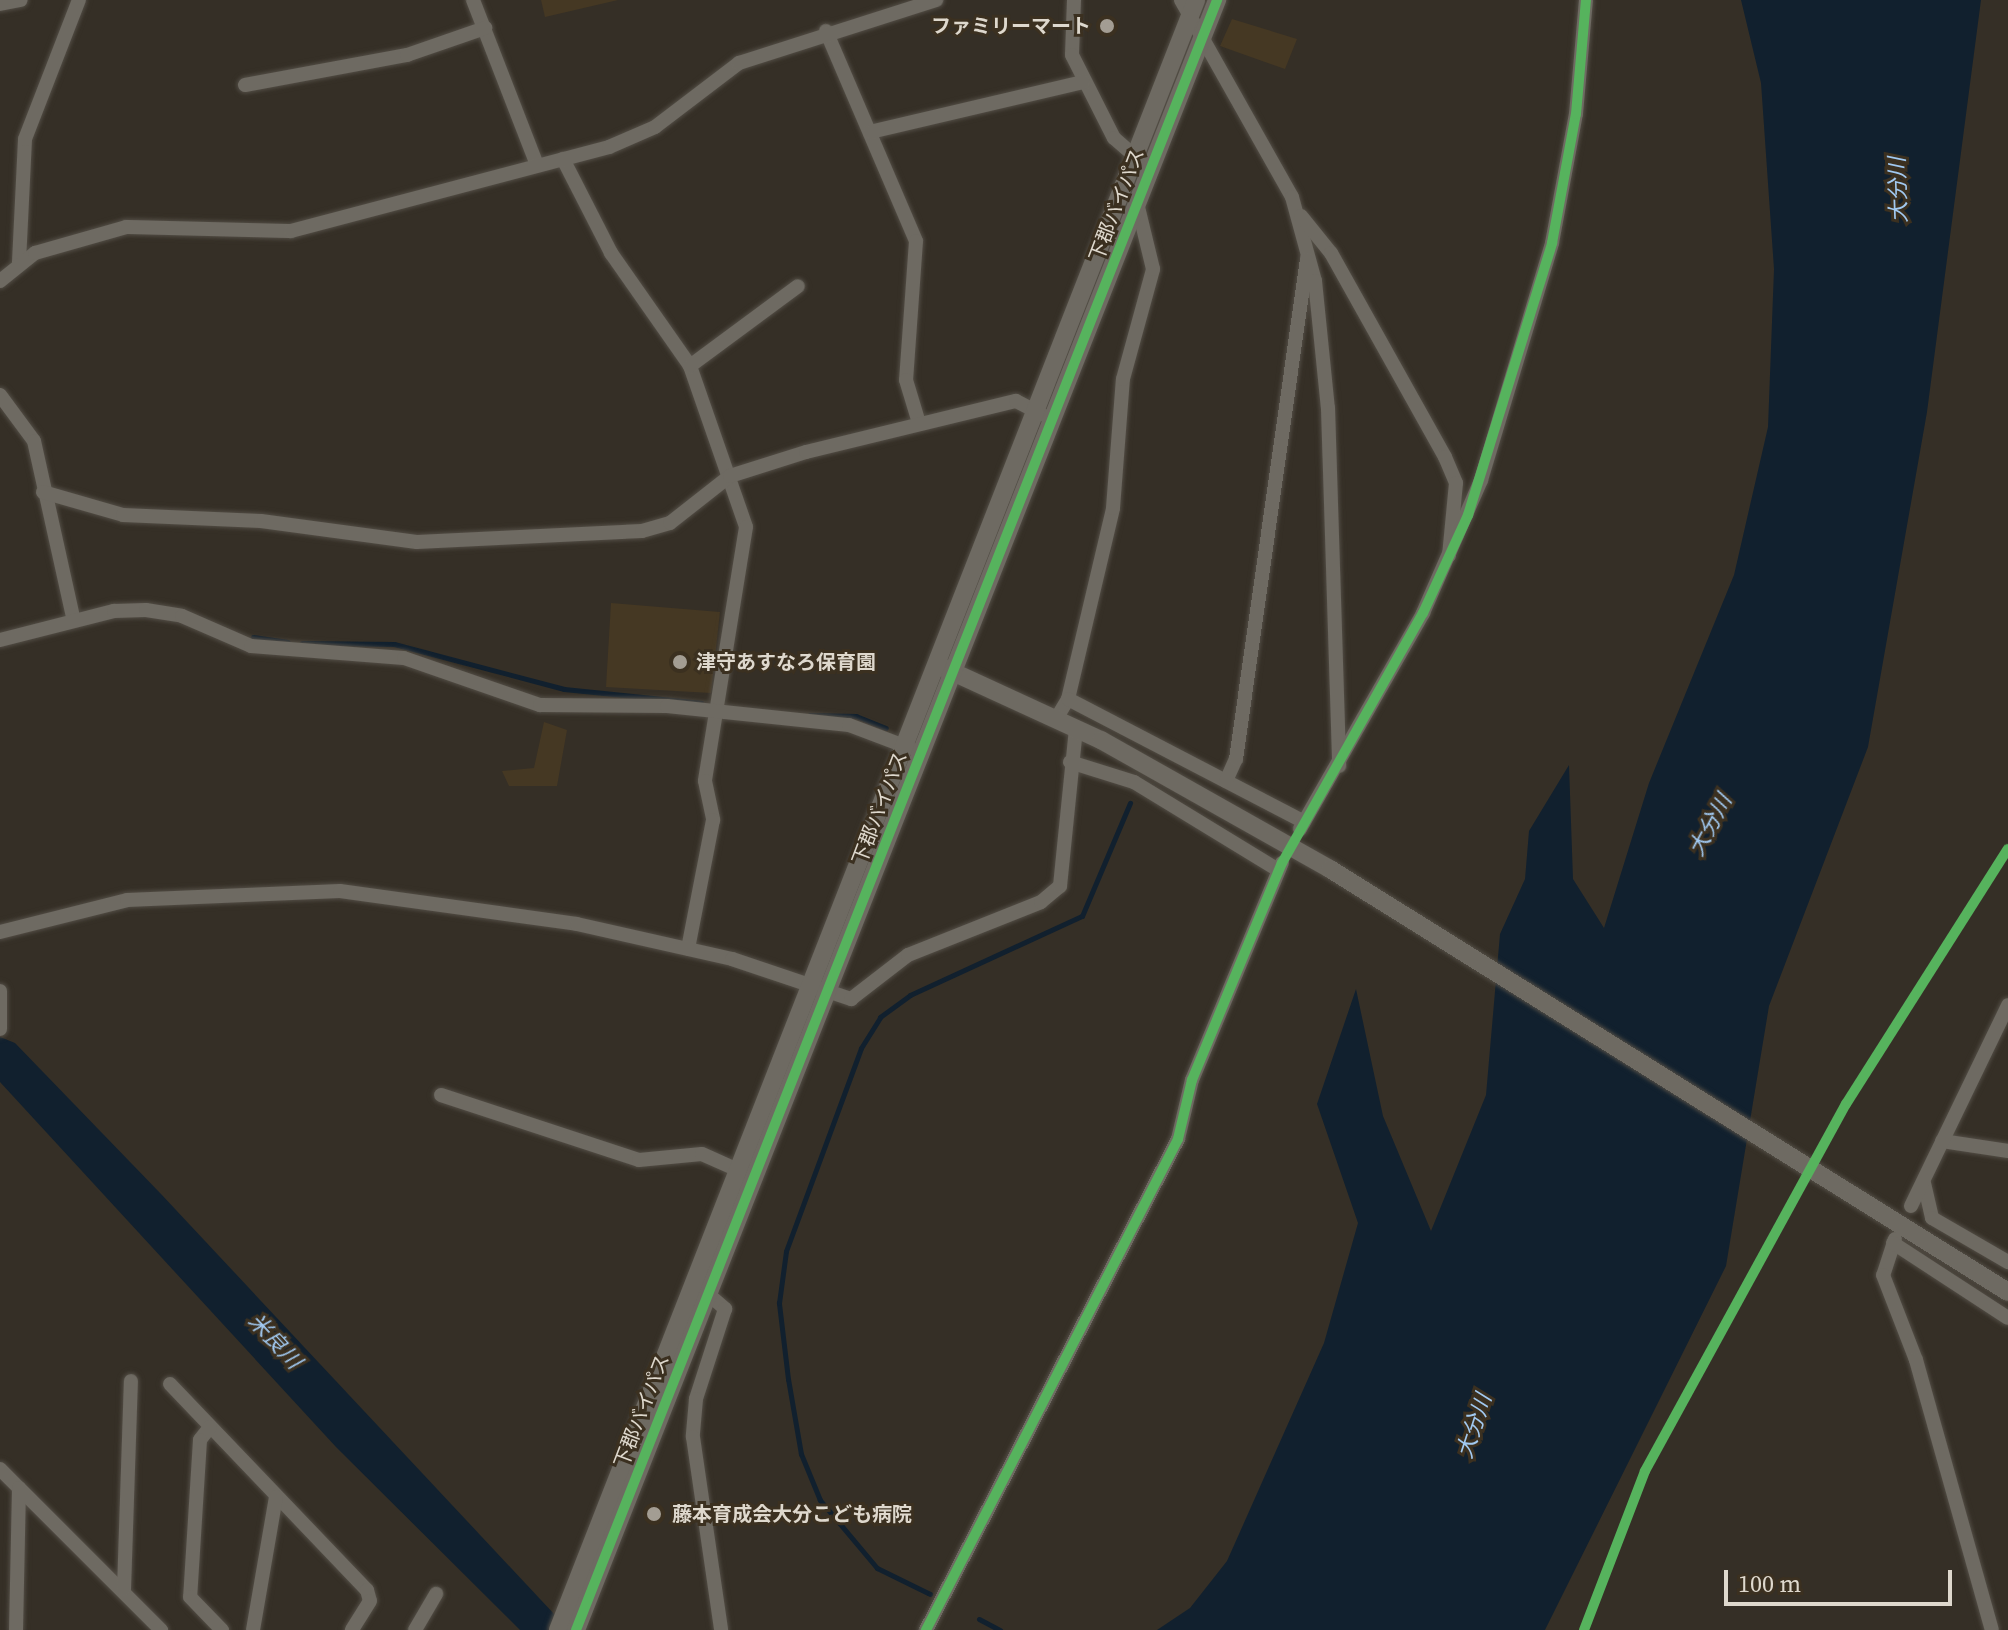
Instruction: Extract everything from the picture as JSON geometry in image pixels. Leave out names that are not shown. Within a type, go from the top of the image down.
[{"type":"street","points":[[0,4],[21,0]]},
{"type":"street","points":[[19,262],[25,139],[79,0]]},
{"type":"street","points":[[473,0],[537,165]]},
{"type":"street","points":[[0,281],[19,262],[126,227],[291,231],[563,159],[655,127],[739,63],[826,31],[936,0]]},
{"type":"street","points":[[1074,0],[1069,33],[1083,82],[1114,138],[1134,158],[1151,168]]},
{"type":"street","name":"下郡バイパス","points":[[1044,415],[1137,203],[1217,0]]},
{"type":"street","points":[[1068,699],[1226,781],[1302,826],[1339,766],[1449,560],[1525,346],[1552,243],[1576,114],[1586,0]]},
{"type":"street","points":[[1189,5],[1202,37],[1296,210],[1331,253],[1445,457],[1456,483],[1449,560]]},
{"type":"street","points":[[558,1630],[574,1620],[738,1170],[819,988],[1044,415],[1189,5]]},
{"type":"street","points":[[245,85],[407,55],[485,28]]},
{"type":"street","points":[[826,31],[916,241],[906,380],[919,423]]},
{"type":"street","points":[[870,132],[1083,82]]},
{"type":"street","points":[[563,159],[611,253],[690,366],[730,476],[747,549],[705,781],[713,820],[688,949]]},
{"type":"street","points":[[1056,719],[1068,699],[1113,508],[1123,379],[1153,269],[1137,203]]},
{"type":"street","points":[[1296,210],[1324,327],[1339,766]]},
{"type":"street","points":[[1226,781],[1236,759],[1308,251]]},
{"type":"street","points":[[690,366],[798,286]]},
{"type":"street","points":[[0,395],[34,441],[74,621]]},
{"type":"street","points":[[43,492],[123,515],[448,543],[642,531],[670,523],[730,476],[919,423],[1016,401],[1044,415]]},
{"type":"street","points":[[0,640],[74,621],[146,610],[182,616],[251,646],[404,658],[540,705],[716,711],[849,725],[912,749]]},
{"type":"street","points":[[944,668],[1076,728],[1341,877],[2008,1292]]},
{"type":"street","points":[[0,932],[127,900],[340,891],[577,924],[688,949],[851,999],[908,955],[1041,902],[1060,886],[1070,762],[1076,728]]},
{"type":"street","points":[[926,1630],[1178,1139],[1192,1080],[1280,866],[1134,782],[1070,762]]},
{"type":"street","name":"下郡バイパス","points":[[574,1620],[708,1294],[819,988]]},
{"type":"street","points":[[0,991],[6,1020],[0,1029]]},
{"type":"street","points":[[1911,1206],[2008,1005]]},
{"type":"street","points":[[441,1095],[639,1160],[702,1154],[738,1170]]},
{"type":"street","points":[[1942,1141],[2008,1151]]},
{"type":"street","points":[[1926,1175],[1924,1201],[1932,1218],[2008,1262]]},
{"type":"street","points":[[1992,1630],[1916,1360],[1883,1275],[1894,1241],[2008,1318]]},
{"type":"street","points":[[708,1294],[725,1309],[696,1399],[693,1437],[721,1630]]},
{"type":"street","points":[[124,1589],[131,1381]]},
{"type":"street","points":[[170,1384],[367,1590],[370,1601],[357,1628]]},
{"type":"street","points":[[210,1427],[200,1440],[190,1597],[222,1630]]},
{"type":"street","points":[[0,1469],[124,1589],[161,1630]]},
{"type":"street","points":[[16,1630],[19,1488]]},
{"type":"street","points":[[253,1630],[276,1497]]},
{"type":"street","points":[[415,1630],[436,1594]]},
{"type":"shaded area","points":[[541,0],[618,0],[545,17]]},
{"type":"shaded area","points":[[1232,19],[1297,39],[1285,69],[1220,46]]},
{"type":"shaded area","points":[[611,603],[720,612],[711,693],[606,687]]},
{"type":"shaded area","points":[[544,722],[567,730],[557,786],[509,786],[502,771],[534,768]]},
{"type":"water","name":"大分川","points":[[1741,0],[1981,0],[1927,412],[1868,747],[1769,1006],[1726,1266],[1545,1630],[1157,1630],[1190,1608],[1227,1561],[1324,1343],[1358,1223],[1317,1104],[1356,989],[1383,1116],[1431,1231],[1486,1095],[1500,934],[1525,879],[1529,831],[1569,765],[1573,879],[1604,928],[1649,783],[1734,575],[1768,427],[1774,269],[1761,83]]},
{"type":"water","name":"米良川","points":[[0,1037],[15,1043],[161,1194],[569,1630],[520,1630],[336,1447],[0,1082]]},
{"type":"waterway","points":[[253,637],[288,642]]},
{"type":"waterway","points":[[302,643],[394,644],[564,689],[701,703]]},
{"type":"waterway","points":[[810,715],[856,716],[886,728]]},
{"type":"waterway","points":[[930,1594],[877,1568],[820,1500],[801,1454],[788,1379],[779,1303],[786,1251],[861,1048],[880,1017],[910,995],[1082,916],[1130,803]]},
{"type":"waterway","points":[[979,1619],[1000,1630]]},
{"type":"cycle path","points":[[576,1630],[1217,0]]},
{"type":"cycle path","points":[[926,1630],[1178,1139],[1192,1080],[1282,863],[1423,613],[1468,515],[1552,243],[1576,114],[1586,0]]},
{"type":"cycle path","points":[[1584,1630],[1645,1471],[1846,1104],[2008,849]]},
{"type":"place","name":"ファミリーマート","points":[[1107,26]]},
{"type":"place","name":"津守あすなろ保育園","points":[[680,662]]},
{"type":"place","name":"藤本育成会大分こども病院","points":[[654,1514]]}]
